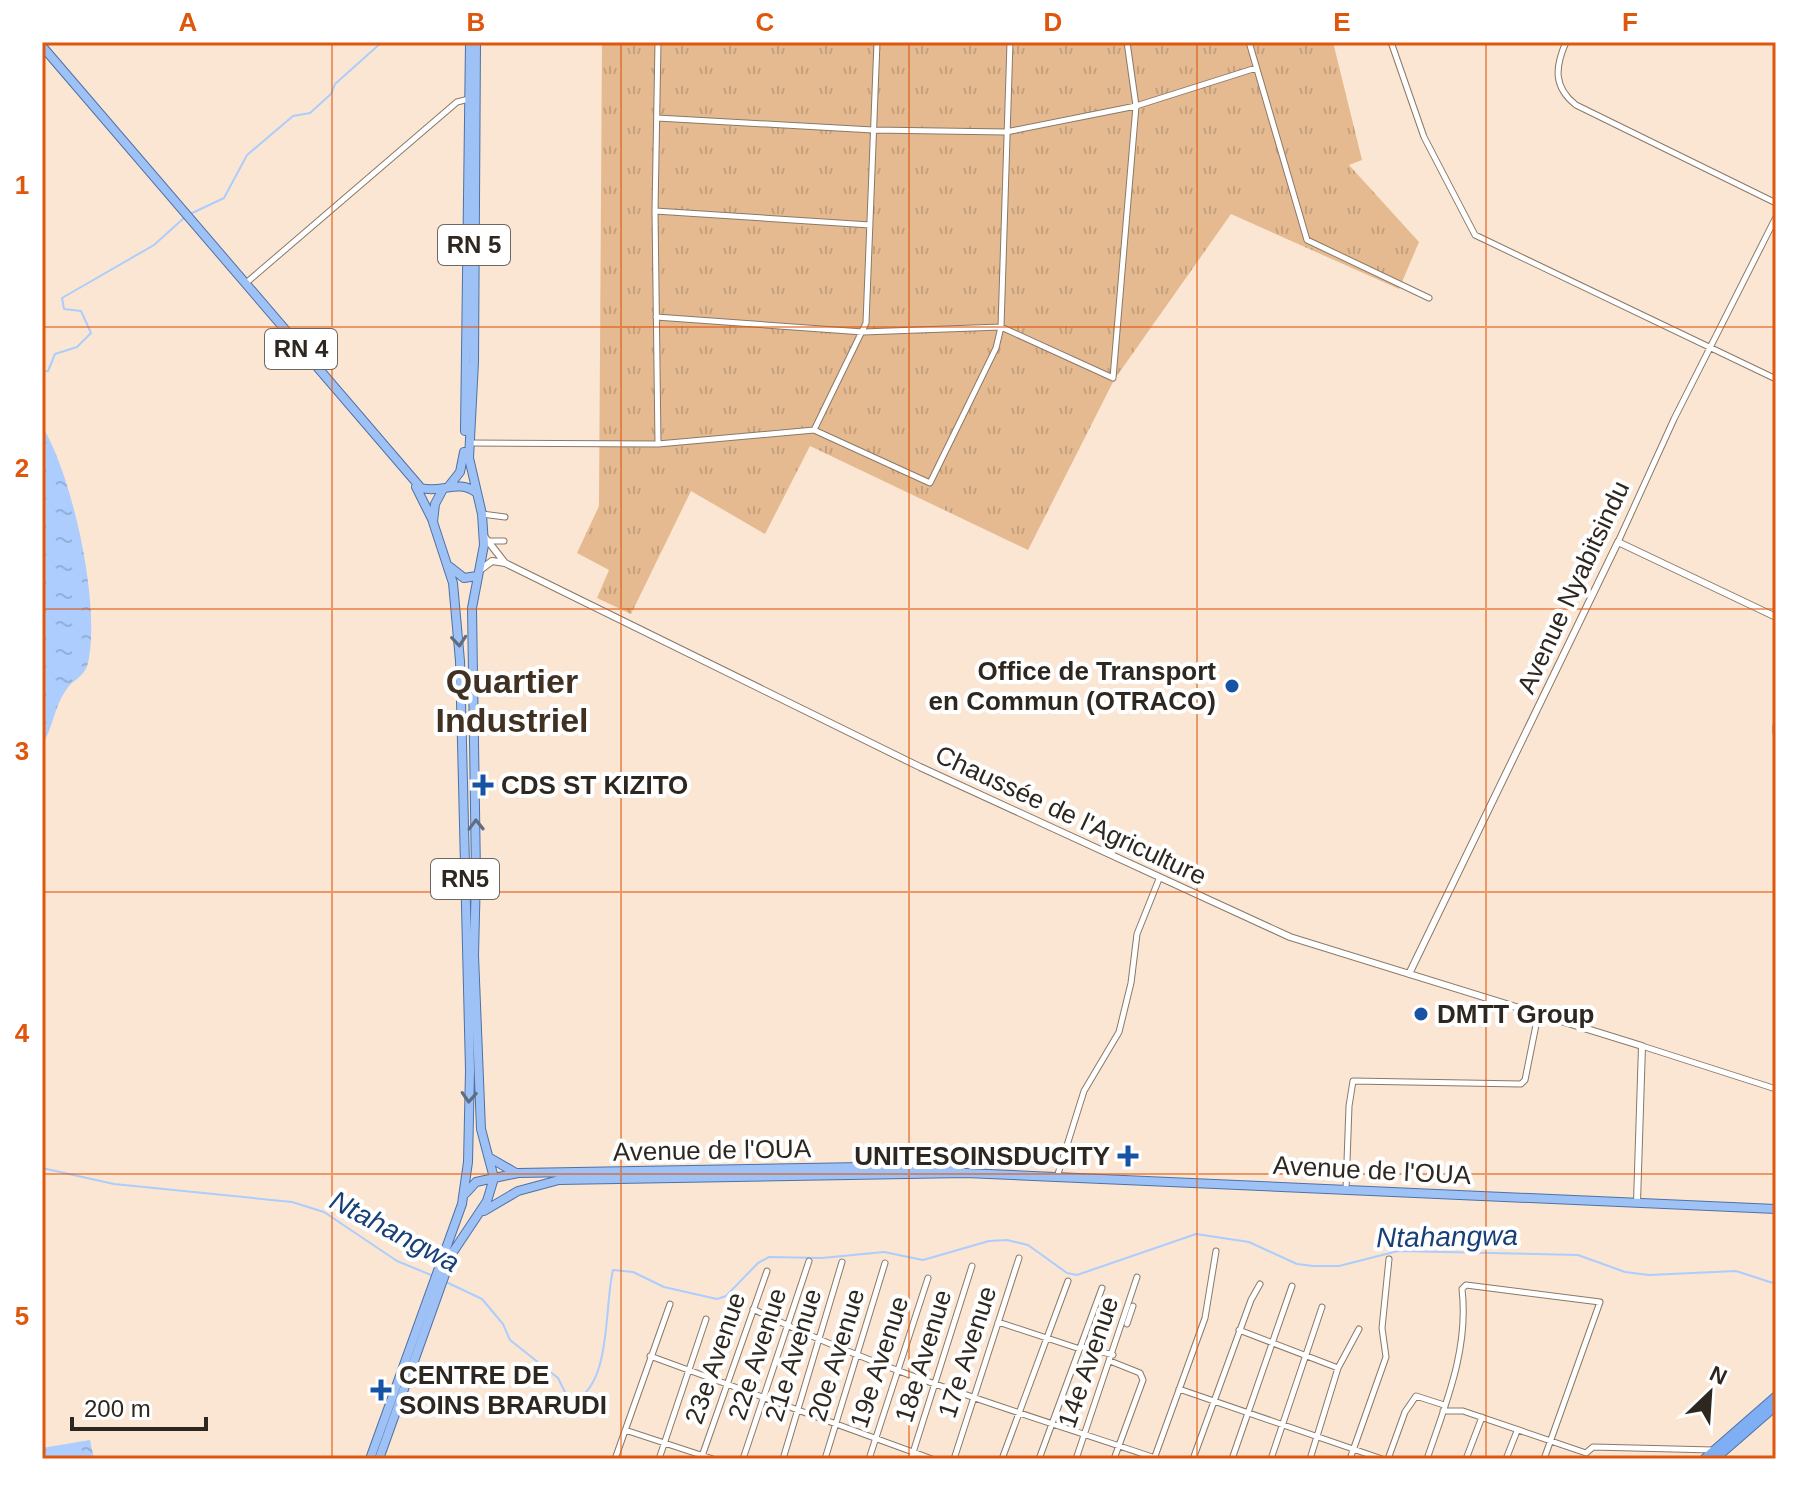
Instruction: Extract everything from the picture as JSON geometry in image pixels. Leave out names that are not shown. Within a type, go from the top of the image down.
[{"type":"highway","points":[[1715,1454],[1776,1397]]},
{"type":"highway","points":[[1705,1459],[1776,1405]]},
{"type":"main road","name":"RN 5","points":[[468,446],[473,42]]},
{"type":"main road","name":"RN 4","points":[[42,46],[412,479],[433,522]]},
{"type":"main road","points":[[433,522],[435,504],[460,472],[468,446]]},
{"type":"main road","name":"RN5","points":[[379,1459],[443,1270],[463,1200],[474,1043],[472,608],[487,538],[468,446]]},
{"type":"main road","points":[[412,479],[427,490],[463,486],[477,494]]},
{"type":"main road","name":"RN5","points":[[433,522],[449,564],[460,661],[474,1043],[481,1129],[494,1178],[487,1201],[443,1270]]},
{"type":"main road","points":[[449,564],[459,576],[478,573]]},
{"type":"main road","points":[[463,769],[475,769]]},
{"type":"main road","points":[[487,1154],[500,1166],[518,1173]]},
{"type":"main road","name":"Avenue de l'OUA","points":[[477,1216],[518,1191],[559,1180],[943,1166],[966,1173],[1776,1209]]},
{"type":"main road","name":"Avenue de l'OUA","points":[[463,1200],[476,1182],[518,1173],[919,1169]]},
{"type":"main road","points":[[463,1200],[467,1213],[477,1216]]},
{"type":"main road","name":"RN5","points":[[370,1459],[397,1379],[436,1291]]},
{"type":"street","points":[[658,42],[655,211],[658,444]]},
{"type":"street","points":[[814,430],[863,332],[877,42]]},
{"type":"street","points":[[468,446],[658,444],[814,430],[930,483],[996,348],[1001,327],[1010,42]]},
{"type":"street","points":[[656,317],[863,332],[1001,327],[1113,378],[1136,106],[1127,42]]},
{"type":"street","points":[[1249,42],[1307,240],[1429,298]]},
{"type":"street","points":[[1391,42],[1424,137],[1475,235],[1776,379]]},
{"type":"street","points":[[1566,42],[1557,75],[1563,93],[1576,105],[1776,203]]},
{"type":"street","points":[[657,118],[873,130],[1006,132],[1136,106],[1256,68]]},
{"type":"street","points":[[245,283],[457,102],[472,98]]},
{"type":"street","points":[[655,211],[870,225]]},
{"type":"street","name":"Avenue Nyabitsindu","points":[[1409,974],[1618,542],[1674,419],[1776,217]]},
{"type":"street","points":[[482,514],[505,517]]},
{"type":"street","points":[[487,538],[504,541]]},
{"type":"street","name":"Chaussée de l'Agriculture","points":[[487,538],[505,563],[920,767],[1290,937],[1776,1089]]},
{"type":"street","points":[[1618,542],[1776,617]]},
{"type":"street","points":[[478,573],[492,561],[505,563]]},
{"type":"street","points":[[1776,726],[1776,733]]},
{"type":"street","points":[[1057,1177],[1084,1091],[1119,1032],[1131,983],[1137,934],[1159,879]]},
{"type":"street","points":[[1346,1189],[1353,1081],[1364,1078],[1521,1084],[1525,1080],[1538,1015]]},
{"type":"street","points":[[1637,1202],[1642,1046]]},
{"type":"street","points":[[753,1309],[787,1327],[1155,1459],[1205,1318],[1216,1251]]},
{"type":"street","name":"17e Avenue","points":[[954,1459],[1019,1258]]},
{"type":"street","points":[[1350,1459],[1386,1357],[1382,1328],[1389,1259]]},
{"type":"street","name":"22e Avenue","points":[[743,1459],[809,1261]]},
{"type":"street","name":"21e Avenue","points":[[783,1459],[842,1262]]},
{"type":"street","name":"20e Avenue","points":[[825,1459],[885,1263]]},
{"type":"street","name":"18e Avenue","points":[[912,1456],[972,1266]]},
{"type":"street","name":"23e Avenue","points":[[702,1457],[767,1271]]},
{"type":"street","name":"14e Avenue","points":[[1076,1459],[1112,1360],[1137,1277]]},
{"type":"street","name":"19e Avenue","points":[[869,1459],[928,1278]]},
{"type":"street","points":[[1002,1459],[1068,1281]]},
{"type":"street","points":[[1193,1459],[1239,1330],[1260,1284]]},
{"type":"street","points":[[1232,1459],[1292,1286]]},
{"type":"street","points":[[1427,1459],[1461,1359],[1463,1287],[1596,1299],[1600,1307],[1544,1459]]},
{"type":"street","points":[[1039,1459],[1102,1288]]},
{"type":"street","points":[[615,1459],[670,1304]]},
{"type":"street","points":[[1112,1360],[1133,1306]]},
{"type":"street","points":[[1271,1459],[1322,1307]]},
{"type":"street","points":[[659,1459],[706,1319]]},
{"type":"street","points":[[998,1322],[1081,1348],[1140,1373],[1143,1380],[1114,1459]]},
{"type":"street","points":[[1310,1459],[1338,1370],[1359,1329]]},
{"type":"street","points":[[1239,1330],[1306,1354],[1338,1370]]},
{"type":"street","points":[[650,1356],[836,1424],[912,1456],[932,1459]]},
{"type":"street","points":[[1179,1389],[1385,1459],[1405,1412],[1416,1396],[1585,1456],[1593,1447],[1715,1454]]},
{"type":"street","points":[[1466,1459],[1482,1417]]},
{"type":"street","points":[[625,1430],[713,1459]]},
{"type":"street","points":[[1506,1459],[1517,1431]]},
{"type":"green space","points":[[602,42],[1333,42],[1362,160],[1349,165],[1419,242],[1399,289],[1231,214],[1114,380],[1028,550],[810,446],[765,534],[691,491],[631,614],[597,598],[609,570],[577,553],[599,506]]},
{"type":"water","points":[[42,426],[64,476],[82,542],[91,609],[91,639],[86,668],[62,697],[42,745]]},
{"type":"water","points":[[90,1440],[94,1459],[42,1459],[42,1448]]},
{"type":"waterway","points":[[190,214],[224,198],[247,155],[293,116],[310,113],[331,94],[335,84],[382,42]]},
{"type":"waterway","points":[[42,372],[48,371],[55,354],[77,347],[91,333],[81,311],[64,309],[62,298],[154,245],[185,217]]},
{"type":"waterway","name":"Ntahangwa","points":[[42,1168],[114,1184],[292,1202],[324,1212],[397,1261],[431,1275]]},
{"type":"waterway","name":"Ntahangwa","points":[[444,1281],[482,1299],[503,1324],[510,1340],[558,1378],[568,1398],[574,1401],[586,1392],[601,1362],[613,1270],[633,1272],[664,1287],[717,1299],[726,1296],[758,1263],[769,1257],[822,1258],[884,1252],[923,1260],[989,1241],[1007,1240],[1028,1245],[1067,1273],[1077,1275],[1196,1234],[1249,1242],[1297,1264],[1313,1266],[1339,1266],[1398,1251],[1578,1255],[1625,1272],[1649,1275],[1736,1271],[1776,1284]]},
{"type":"place","name":"Office de Transport en Commun (OTRACO)","points":[[1232,686]]},
{"type":"place","name":"CDS ST KIZITO","points":[[483,785]]},
{"type":"place","name":"DMTT Group","points":[[1421,1014]]},
{"type":"place","name":"UNITESOINSDUCITY","points":[[1128,1156]]},
{"type":"place","name":"CENTRE DE SOINS BRARUDI","points":[[381,1390]]},
{"type":"district","name":"Quartier Industriel","points":[[512,700]]}]
